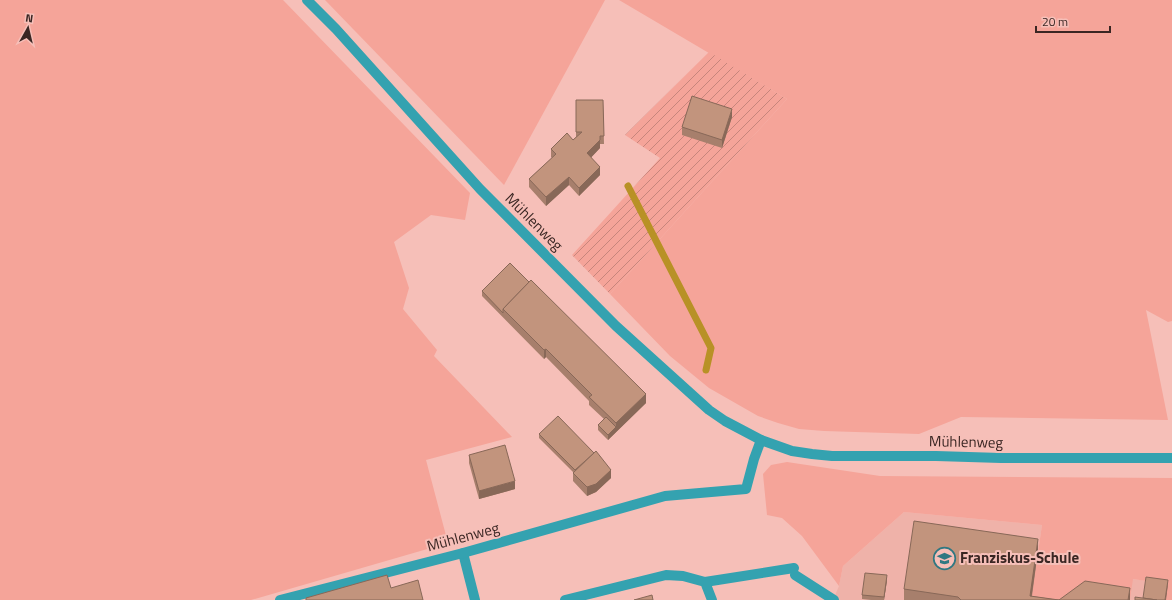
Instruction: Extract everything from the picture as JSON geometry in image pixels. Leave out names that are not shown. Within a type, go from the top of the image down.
[{"type":"street","name":"Mühlenweg","points":[[307,0],[336,29],[480,189],[616,326],[709,410],[725,421],[761,440],[792,451],[832,456],[1172,458]]},
{"type":"street","name":"Mühlenweg","points":[[280,600],[463,553],[665,496],[746,489],[750,470],[761,440]]},
{"type":"street","points":[[463,553],[475,600]]},
{"type":"street","points":[[565,600],[666,575],[679,575],[705,582],[794,572],[834,600]]},
{"type":"street","points":[[705,582],[712,600]]},
{"type":"shaded area","points":[[0,0],[283,0],[470,193],[465,220],[431,215],[394,242],[409,288],[403,309],[437,350],[434,356],[512,437],[426,460],[448,543],[251,600],[0,600]]},
{"type":"shaded area","points":[[325,0],[605,0],[504,185]]},
{"type":"shaded area","points":[[619,0],[1172,0],[1172,321],[1168,322],[1146,310],[1168,420],[961,417],[919,434],[824,431],[799,429],[758,416],[709,388],[670,356],[610,294],[787,99]]},
{"type":"shaded area","points":[[709,52],[787,99],[610,294],[572,255],[660,158],[625,135]]},
{"type":"shaded area","points":[[787,462],[880,476],[1172,478],[1172,600],[1166,600],[1146,581],[1133,579],[1130,599],[1085,592],[1075,600],[1031,600],[1042,525],[904,512],[843,566],[839,586],[802,536],[782,518],[767,515],[763,474],[771,465]]},
{"type":"shaded area","name":"Franziskus-Schule","points":[[904,512],[1042,525],[1031,600],[833,600],[839,586],[843,566]]},
{"type":"shaded area","name":"Franziskus-Schule","points":[[1133,579],[1168,584],[1166,600],[1075,600]]},
{"type":"building","points":[[692,96],[732,109],[722,140],[682,127]]},
{"type":"building","points":[[576,100],[603,100],[604,136],[600,136],[600,140],[587,153],[600,167],[579,188],[569,177],[546,197],[529,179],[556,154],[551,149],[567,133],[573,140],[582,132],[576,132]]},
{"type":"building","points":[[510,263],[529,282],[503,309],[503,313],[482,291]]},
{"type":"building","points":[[531,280],[646,394],[616,423],[589,397],[592,395],[503,309]]},
{"type":"building","points":[[558,416],[594,453],[575,470],[539,434]]},
{"type":"building","points":[[606,417],[616,427],[608,435],[598,425]]},
{"type":"building","points":[[505,445],[515,481],[479,491],[469,455]]},
{"type":"building","points":[[596,451],[611,470],[596,484],[587,487],[573,473]]},
{"type":"building","points":[[914,521],[1038,539],[1030,596],[1059,600],[961,600],[958,597],[904,589]]},
{"type":"building","points":[[865,573],[887,575],[884,597],[862,595]]},
{"type":"building","points":[[387,575],[391,588],[418,580],[423,600],[306,600],[306,598]]},
{"type":"building","points":[[1146,577],[1168,580],[1165,600],[1143,598]]},
{"type":"building","points":[[1085,581],[1130,588],[1128,600],[1059,600]]},
{"type":"building","points":[[652,595],[653,600],[634,600]]},
{"type":"building","points":[[1135,597],[1157,600],[1135,600]]},
{"type":"waterway","points":[[628,186],[711,348],[706,370]]},
{"type":"place","name":"Franziskus-Schule","points":[[944,558]]}]
